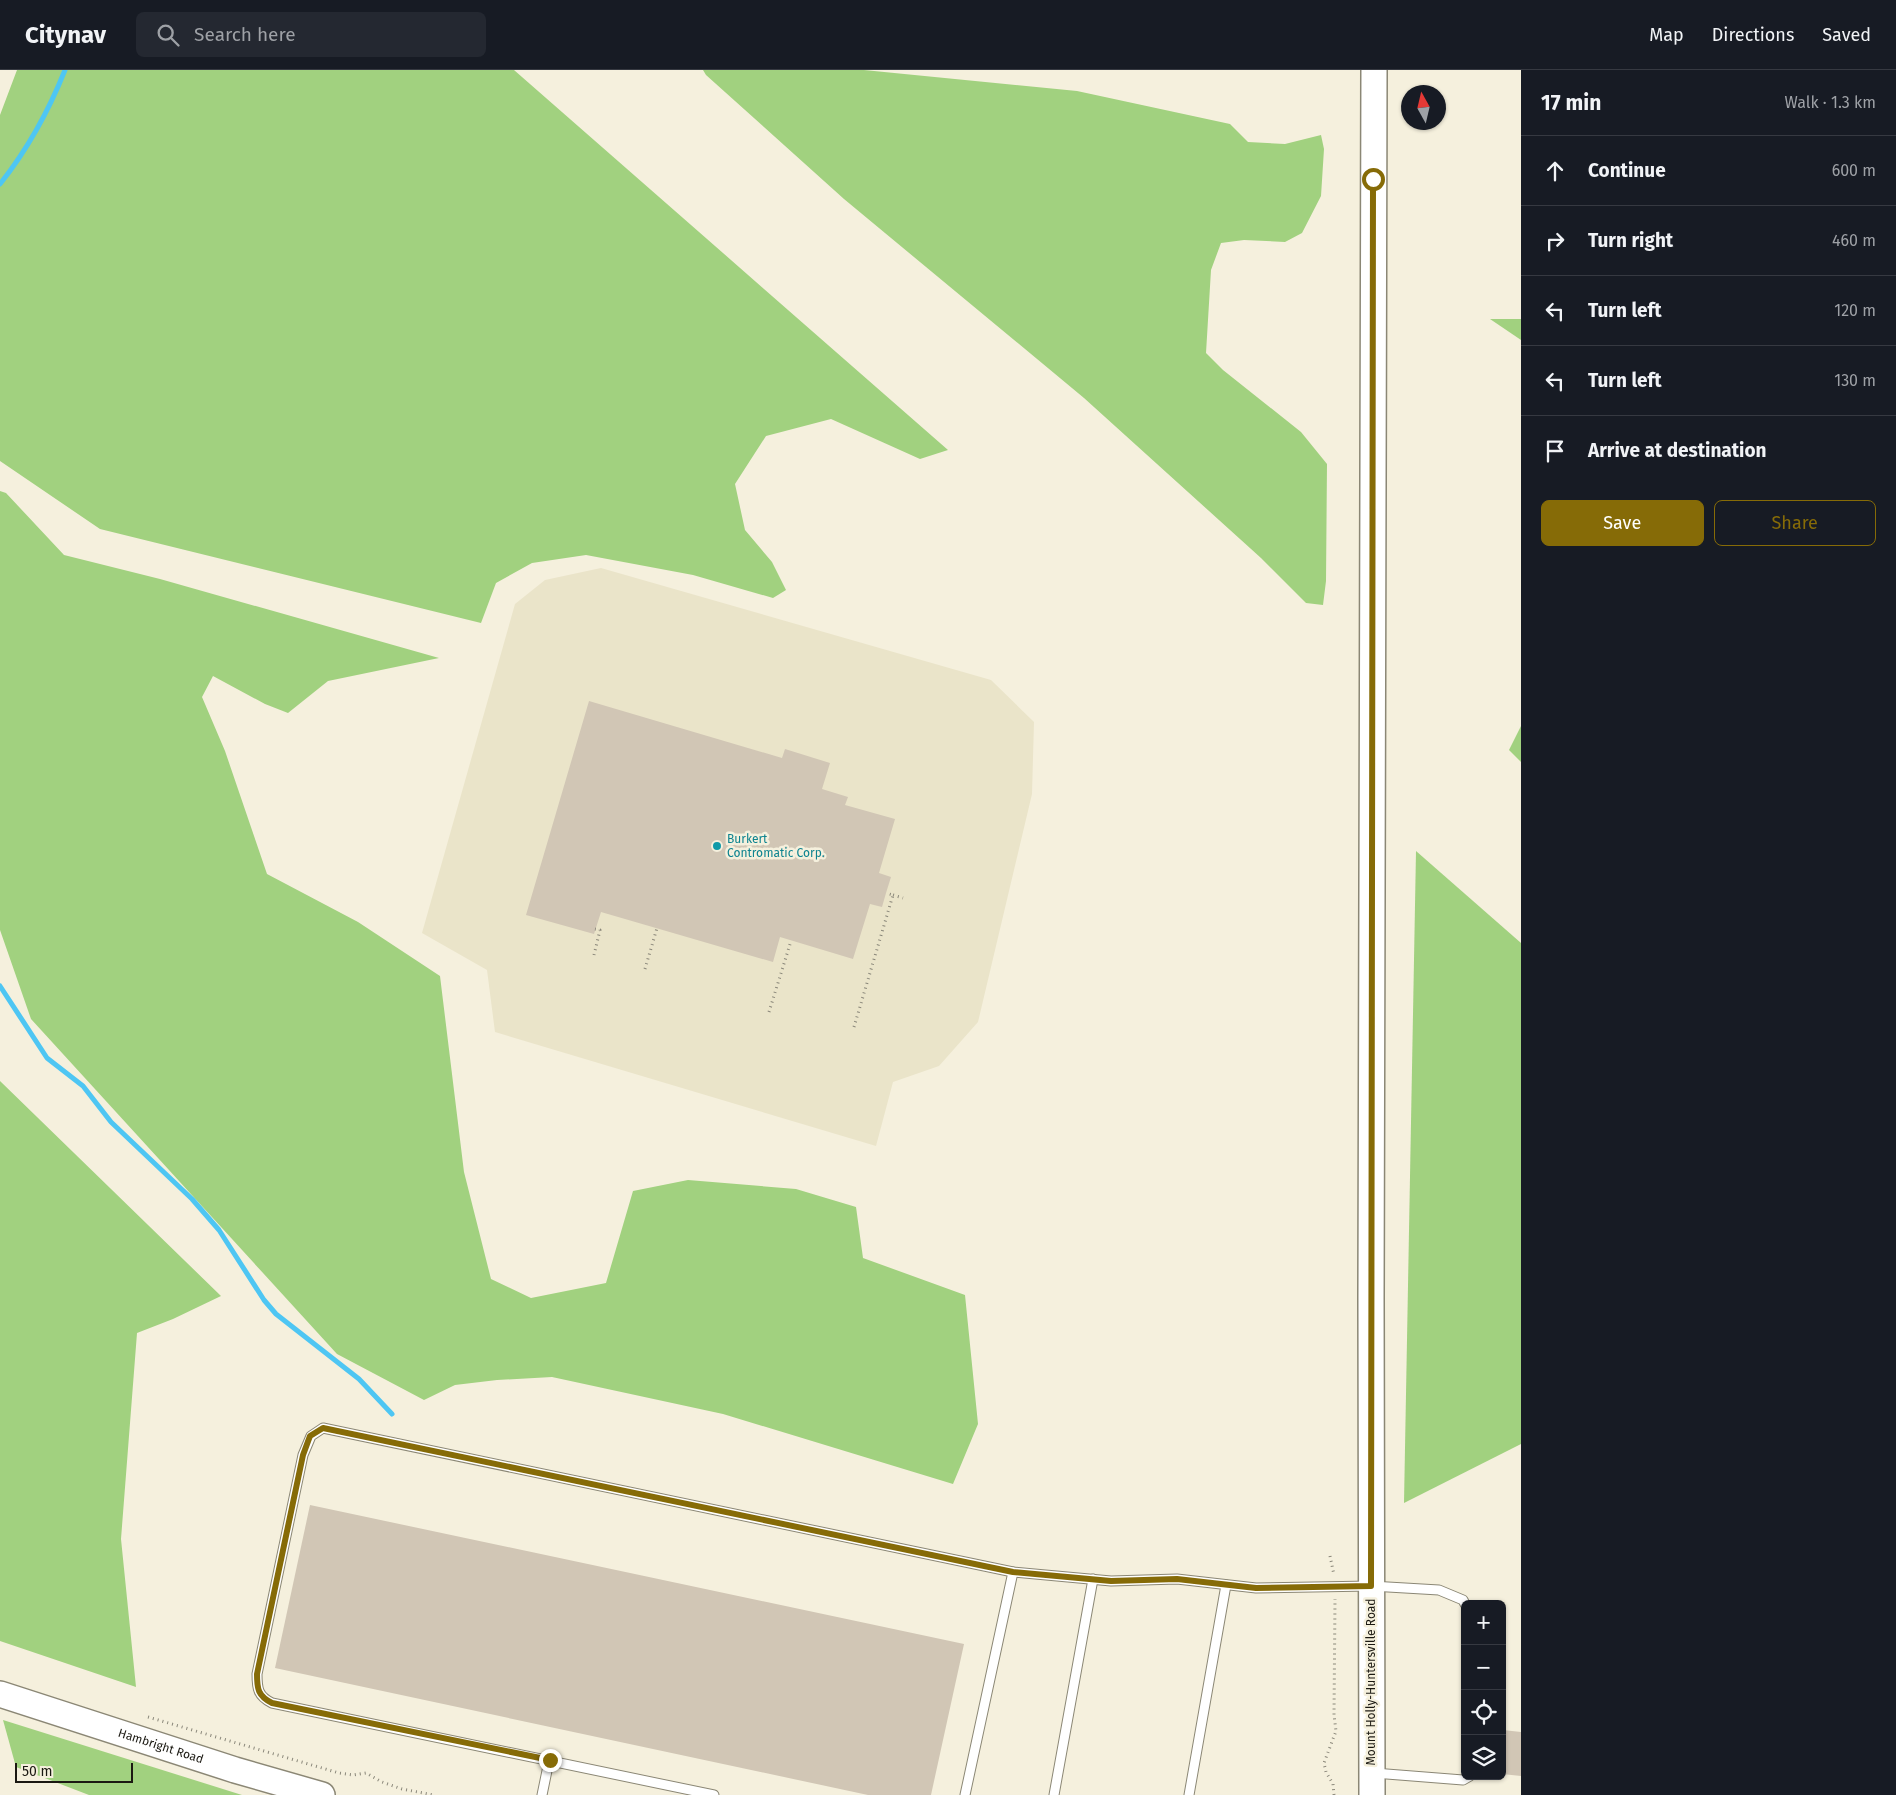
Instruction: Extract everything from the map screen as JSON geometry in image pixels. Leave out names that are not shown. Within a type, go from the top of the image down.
[{"type":"main road","name":"Mount Holly-Huntersville Road","points":[[1372,1784],[1374,70]]},
{"type":"main road","name":"Hambright Road","points":[[0,1694],[235,1770],[322,1795]]},
{"type":"lane","points":[[714,1795],[272,1703],[263,1698],[257,1689],[257,1674],[303,1455],[310,1436],[323,1428],[1013,1572],[1111,1581],[1177,1579],[1256,1588],[1371,1586],[1439,1590],[1463,1600]]},
{"type":"lane","points":[[965,1795],[1013,1572]]},
{"type":"lane","points":[[1054,1795],[1093,1579]]},
{"type":"lane","points":[[1189,1795],[1226,1585]]},
{"type":"lane","points":[[542,1795],[550,1760]]},
{"type":"lane","points":[[1372,1784],[1461,1780]]},
{"type":"path","points":[[886,893],[903,898]]},
{"type":"path","points":[[854,1027],[893,895]]},
{"type":"path","points":[[645,969],[657,928]]},
{"type":"path","points":[[594,954],[600,930],[595,929]]},
{"type":"path","points":[[769,1012],[791,940]]},
{"type":"path","points":[[1330,1556],[1334,1575]]},
{"type":"path","points":[[1334,1795],[1333,1784],[1324,1764],[1336,1731],[1334,1715],[1335,1600]]},
{"type":"path","points":[[148,1717],[339,1773],[347,1775],[366,1773],[396,1787],[434,1795]]},
{"type":"shaded area","points":[[601,568],[991,680],[1034,722],[1032,794],[978,1022],[939,1066],[893,1082],[876,1146],[495,1032],[487,970],[422,933],[515,604],[545,580]]},
{"type":"green space","points":[[17,70],[514,70],[948,450],[920,459],[831,419],[766,436],[735,484],[745,530],[772,562],[786,590],[773,598],[693,575],[586,555],[532,563],[496,583],[481,623],[100,529],[0,461],[0,115]]},
{"type":"green space","points":[[703,70],[864,70],[1077,91],[1230,124],[1248,142],[1285,144],[1321,135],[1324,149],[1321,196],[1302,233],[1285,242],[1244,240],[1221,243],[1211,270],[1206,353],[1223,370],[1301,432],[1327,464],[1326,581],[1323,605],[1306,603],[1261,558],[1084,398],[844,199],[706,75]]},
{"type":"green space","points":[[1490,319],[1521,319],[1521,340]]},
{"type":"green space","points":[[0,491],[6,493],[64,555],[160,579],[439,658],[328,681],[288,713],[265,704],[213,676],[202,697],[225,751],[267,874],[358,922],[440,976],[464,1172],[491,1279],[531,1298],[606,1283],[633,1191],[688,1180],[796,1189],[856,1207],[863,1258],[965,1295],[978,1424],[953,1484],[723,1414],[552,1377],[497,1380],[455,1385],[424,1400],[337,1354],[31,1019],[0,930]]},
{"type":"green space","points":[[1521,726],[1521,762],[1509,750]]},
{"type":"green space","points":[[1416,851],[1521,943],[1521,1444],[1404,1503]]},
{"type":"green space","points":[[0,1081],[221,1296],[173,1319],[137,1333],[121,1539],[136,1687],[0,1641]]},
{"type":"green space","points":[[3,1720],[242,1795],[89,1795],[16,1767]]},
{"type":"building","name":"Burkert Contromatic Corp.","points":[[589,701],[782,758],[785,749],[830,763],[822,789],[848,797],[845,805],[895,819],[879,873],[891,877],[882,907],[870,904],[853,959],[780,937],[773,962],[601,912],[594,934],[526,915]]},
{"type":"building","points":[[310,1505],[964,1644],[931,1795],[868,1795],[275,1668]]},
{"type":"building","points":[[1506,1730],[1521,1732],[1521,1776],[1506,1774]]},
{"type":"waterway","points":[[0,184],[37,129],[65,70]]},
{"type":"waterway","points":[[0,986],[47,1058],[83,1086],[111,1122],[192,1199],[219,1230],[264,1300],[276,1314],[359,1379],[392,1414]]},
{"type":"place","name":"Burkert Contromatic Corp.","points":[[717,846]]},
{"type":"route","points":[[550,1760],[272,1703],[263,1698],[257,1689],[257,1674],[303,1455],[310,1436],[323,1428],[1013,1572],[1111,1581],[1177,1579],[1256,1588],[1371,1586],[1373,179]]}]
